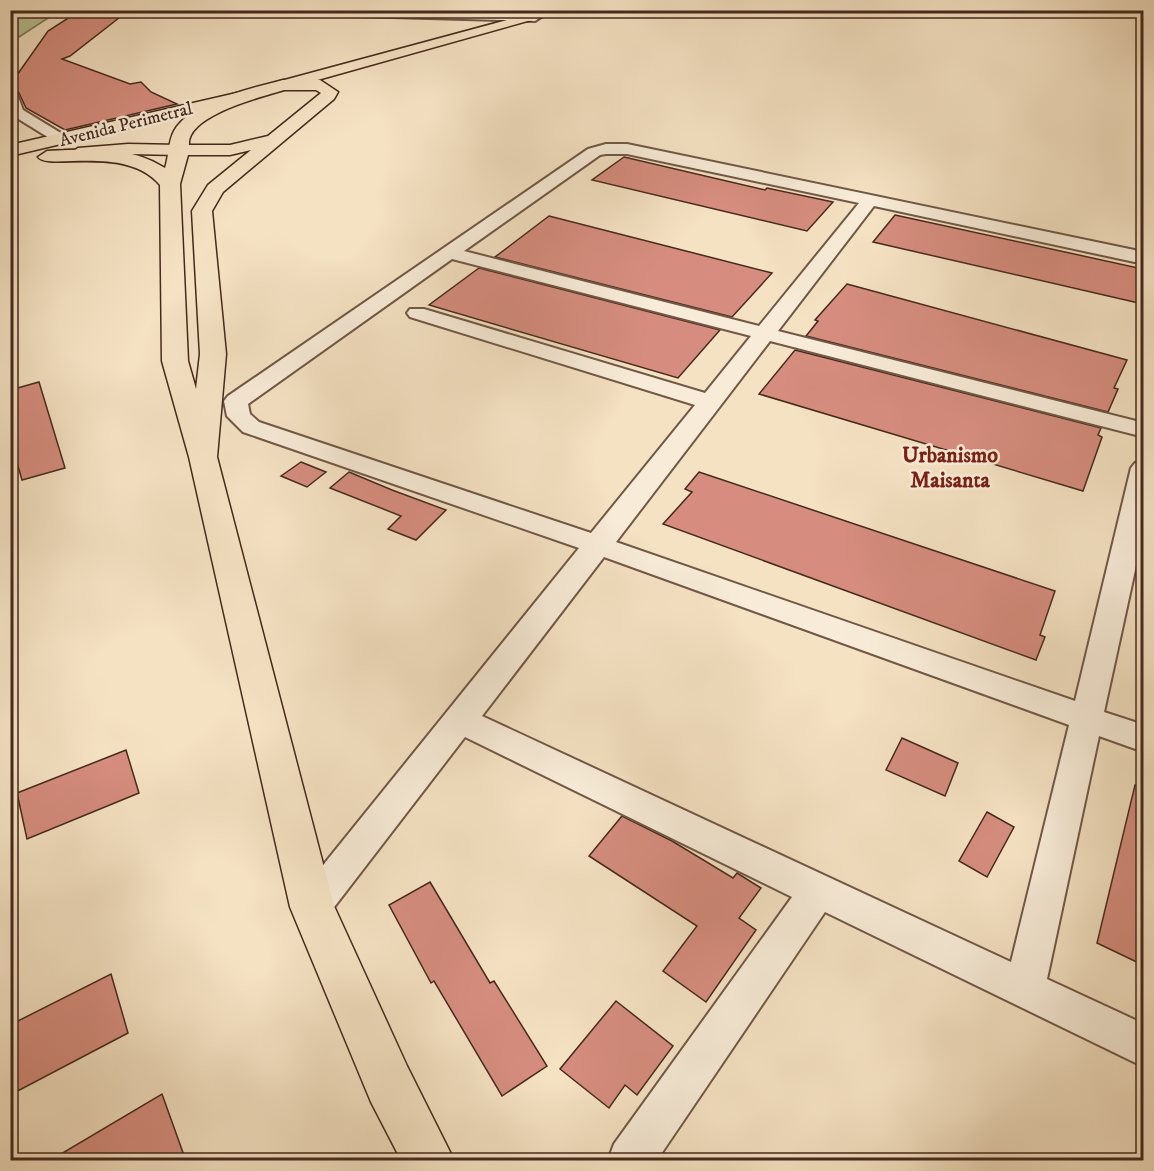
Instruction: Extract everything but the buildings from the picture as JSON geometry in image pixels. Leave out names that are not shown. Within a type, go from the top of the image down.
[{"type":"main road","points":[[428,1161],[389,1084],[312,907],[202,457],[176,362],[170,184],[180,150],[179,140],[192,121],[205,112],[241,97],[561,10]]},
{"type":"main road","points":[[202,457],[213,354],[202,211],[214,189],[328,96],[401,59],[579,10]]},
{"type":"main road","points":[[283,85],[320,85],[330,92],[328,96]]},
{"type":"main road","name":"Avenida Perimetral","points":[[10,151],[64,141],[241,97]]},
{"type":"main road","name":"Avenida Perimetral","points":[[10,162],[128,149],[230,150],[275,138]]},
{"type":"main road","points":[[47,157],[105,156],[143,162],[162,172],[170,184]]},
{"type":"street","points":[[282,10],[535,17]]},
{"type":"street","points":[[10,94],[17,112],[64,141]]},
{"type":"street","points":[[1143,258],[627,149],[606,149],[594,152],[236,401],[238,416],[251,427],[597,545],[1143,739]]},
{"type":"street","points":[[312,907],[870,200]]},
{"type":"street","points":[[449,253],[1143,430]]},
{"type":"street","points":[[417,313],[711,402]]},
{"type":"street","points":[[1024,989],[1088,719],[1143,468]]},
{"type":"street","points":[[460,720],[1143,1046]]},
{"type":"street","points":[[630,1161],[818,891]]},
{"type":"green space","points":[[10,11],[59,11],[19,37],[11,38]]},
{"type":"district","name":"Urbanismo Maisanta","points":[[950,468]]}]
